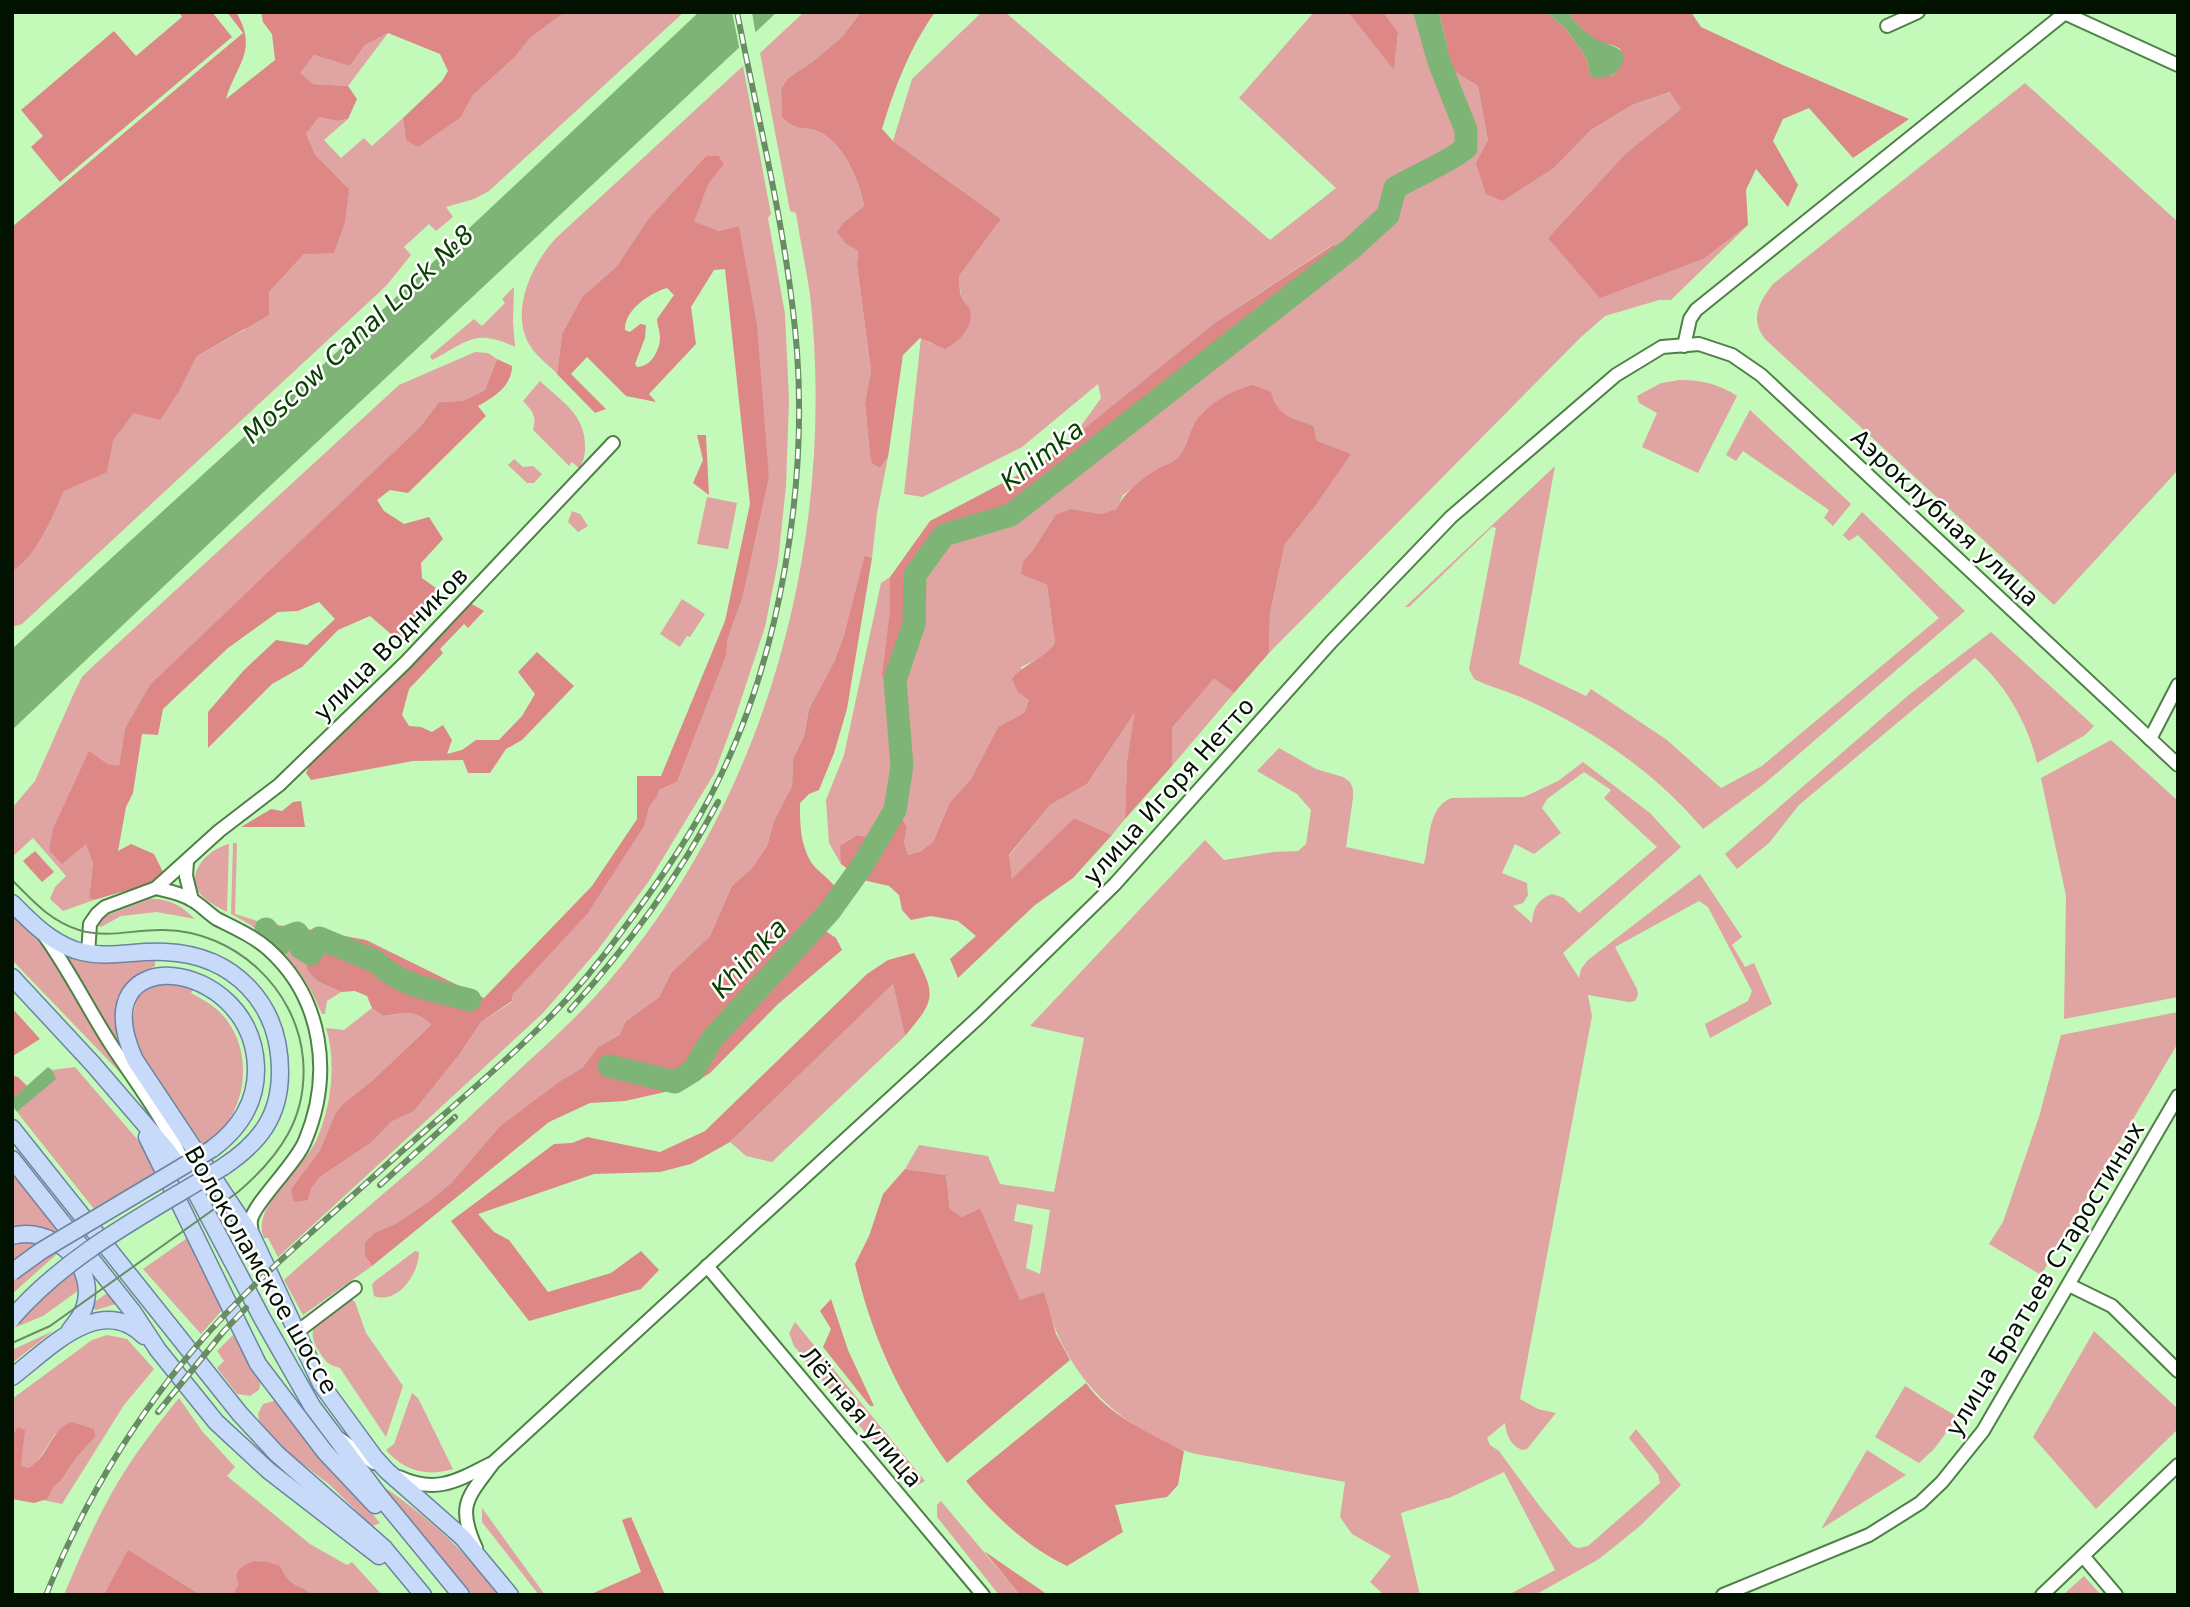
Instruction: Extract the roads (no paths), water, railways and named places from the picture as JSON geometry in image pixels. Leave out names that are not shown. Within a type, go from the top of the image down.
[{"type":"main road","points":[[12,903],[40,930],[59,943],[88,954],[117,956],[164,951],[204,959],[235,974],[248,985],[267,1010],[276,1035],[280,1082],[274,1109],[264,1131],[248,1150],[75,1258],[40,1288],[12,1318]]},
{"type":"main road","points":[[12,1272],[41,1251],[212,1149],[234,1129],[248,1107],[256,1074],[253,1048],[240,1017],[214,990],[195,980],[162,975],[137,985],[127,998],[122,1018],[125,1039],[135,1060],[187,1138],[252,1236],[321,1384],[387,1471],[433,1510],[479,1555],[510,1595]]},
{"type":"main road","name":"Волоколамское шоссе","points":[[12,976],[130,1105],[194,1187],[312,1406],[461,1595]]},
{"type":"main road","points":[[130,1105],[169,1179],[258,1364],[325,1452],[432,1561]]},
{"type":"main road","points":[[12,1128],[240,1415],[277,1454],[384,1548],[424,1595]]},
{"type":"main road","points":[[12,1159],[216,1422],[244,1450],[320,1512],[408,1577]]},
{"type":"main road","points":[[12,1236],[24,1233],[46,1236],[67,1250],[78,1263],[87,1289],[86,1302],[82,1315],[67,1335]]},
{"type":"main road","points":[[12,1377],[67,1335],[92,1321],[107,1318],[137,1329],[158,1350]]},
{"type":"street","points":[[1887,26],[1917,12]]},
{"type":"street","points":[[1684,346],[1690,319],[1696,310],[2063,13],[2178,65]]},
{"type":"street","name":"Аэроклубная улица","points":[[1662,347],[1699,344],[1732,355],[1761,375],[2178,765]]},
{"type":"street","name":"улица Игоря Нетто","points":[[494,1462],[961,1035],[1115,884],[1331,642],[1451,517],[1616,375],[1662,347]]},
{"type":"street","name":"улица Водников","points":[[88,954],[90,924],[97,914],[105,907],[156,888],[219,831],[279,785],[397,671],[613,443]]},
{"type":"street","points":[[2150,739],[2178,685]]},
{"type":"street","points":[[187,861],[186,876],[192,900]]},
{"type":"street","points":[[156,888],[192,900],[215,917],[254,937],[288,971],[308,1004],[316,1026],[321,1051],[319,1096],[309,1131],[289,1167],[255,1210],[251,1221],[252,1236]]},
{"type":"street","points":[[40,930],[70,973],[111,1045],[160,1115],[194,1187]]},
{"type":"street","name":"улица Братьев Старостиных","points":[[1723,1595],[1869,1535],[1920,1503],[1960,1462],[1983,1431],[2178,1096]]},
{"type":"street","name":"Лётная улица","points":[[707,1266],[983,1595]]},
{"type":"street","points":[[2069,1285],[2112,1306],[2178,1371]]},
{"type":"street","points":[[297,1332],[355,1288]]},
{"type":"street","points":[[332,1434],[387,1471],[412,1483],[441,1485],[494,1462]]},
{"type":"street","points":[[479,1555],[467,1529],[466,1508],[472,1492],[494,1462]]},
{"type":"street","points":[[2049,1592],[2178,1465]]},
{"type":"street","points":[[2083,1556],[2116,1595]]},
{"type":"water","name":"Moscow Canal Lock №8","points":[[699,12],[777,12],[12,730],[12,649],[362,329]]},
{"type":"water","points":[[1422,12],[1439,12],[1447,46],[1446,57],[1439,62],[1426,35]]},
{"type":"water","points":[[1547,12],[1567,12],[1588,34],[1621,51],[1624,56],[1623,63],[1617,71],[1608,76],[1591,77],[1586,57],[1566,29]]},
{"type":"water","points":[[48,1067],[56,1079],[17,1112],[12,1105],[12,1099]]},
{"type":"waterway","name":"Khimka","points":[[609,1066],[675,1082],[693,1071],[712,1039],[829,912],[862,866],[895,810],[902,766],[895,680],[914,624],[915,575],[944,535],[1011,515],[1352,248],[1388,215],[1395,188],[1466,148],[1466,130],[1439,62],[1425,12]]},
{"type":"waterway","name":"Khimka","points":[[266,929],[280,944],[284,938],[297,933],[301,948],[311,954],[319,938],[377,962],[408,983],[470,1000]]},
{"type":"tram line","points":[[12,880],[51,916],[79,930],[100,934],[153,930],[190,933],[215,941],[238,953],[258,969],[289,1009],[298,1033],[303,1059],[301,1099],[296,1117],[278,1149],[253,1178],[238,1192],[50,1326],[12,1343]]},
{"type":"railway","points":[[46,1595],[99,1485],[166,1383],[219,1321],[278,1262],[508,1058],[569,997],[607,951],[664,873],[700,816],[741,729],[759,678],[785,569],[798,458],[799,404],[797,351],[787,266],[737,12]]},
{"type":"railway","points":[[570,1010],[651,911],[718,802]]},
{"type":"railway","points":[[380,1185],[455,1117]]},
{"type":"railway","points":[[158,1412],[246,1308]]}]
